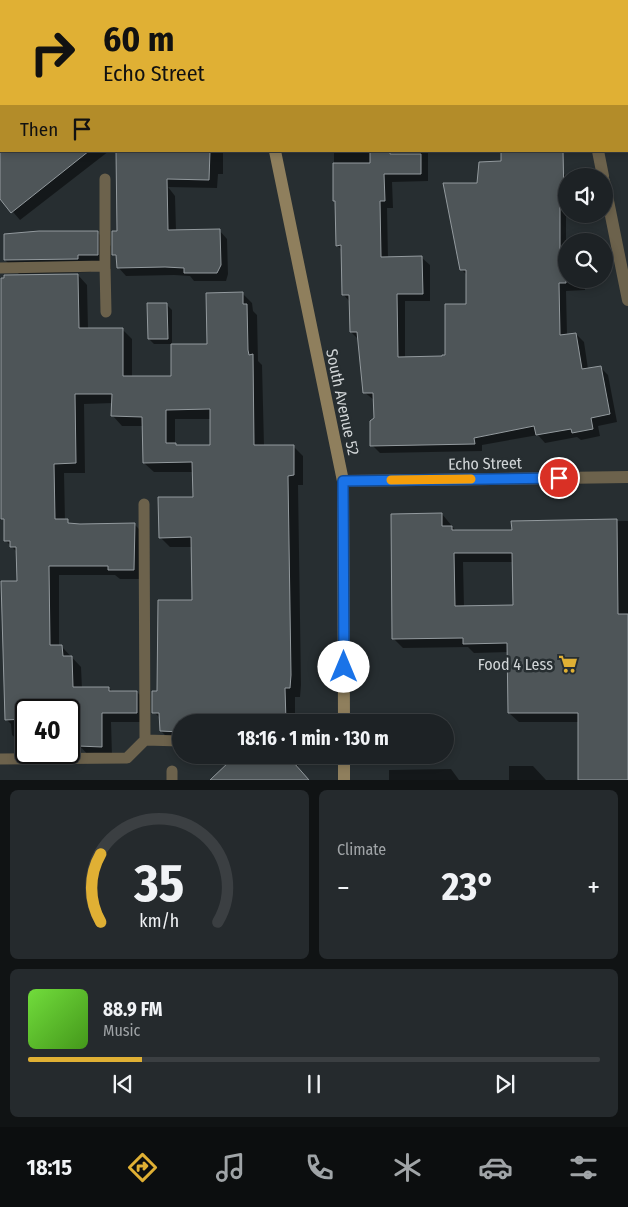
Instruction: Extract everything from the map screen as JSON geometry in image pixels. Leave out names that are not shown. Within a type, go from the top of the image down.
[{"type":"street","name":"South Avenue 52","points":[[275,152],[343,481],[344,714]]},
{"type":"street","points":[[598,152],[601,168]]},
{"type":"street","points":[[613,223],[628,300]]},
{"type":"street","name":"Echo Street","points":[[343,481],[628,477]]},
{"type":"street","points":[[344,764],[344,780]]},
{"type":"lane","points":[[105,179],[106,312]]},
{"type":"lane","points":[[0,268],[105,266]]},
{"type":"lane","points":[[0,759],[127,758],[144,740],[144,504]]},
{"type":"lane","points":[[144,740],[172,741]]},
{"type":"building","points":[[0,152],[88,152],[11,213],[0,199]]},
{"type":"building","points":[[116,152],[210,152],[209,180],[167,179],[168,230],[220,229],[221,265],[217,273],[184,273],[184,268],[165,267],[117,268],[116,255],[112,255],[112,231],[117,231]]},
{"type":"building","points":[[370,152],[421,154],[421,174],[384,174],[385,201],[380,201],[381,257],[422,256],[423,294],[397,294],[398,357],[442,356],[445,355],[445,304],[466,304],[466,270],[460,270],[443,183],[477,183],[479,162],[501,161],[501,152],[563,152],[563,168],[558,168],[560,335],[576,333],[582,369],[601,366],[610,414],[591,418],[593,429],[572,433],[571,429],[536,435],[534,426],[474,438],[475,444],[370,446],[370,421],[374,418],[373,393],[363,393],[357,332],[350,332],[349,295],[342,295],[341,245],[336,246],[333,163],[370,163]]},
{"type":"building","points":[[39,231],[98,231],[98,255],[78,255],[78,259],[4,260],[4,234]]},
{"type":"building","points":[[78,274],[79,328],[123,328],[123,376],[171,376],[171,344],[207,344],[206,293],[243,292],[243,304],[247,304],[248,350],[249,355],[253,354],[254,445],[294,445],[294,475],[288,476],[291,675],[290,688],[285,688],[286,714],[172,714],[172,732],[160,731],[159,713],[152,713],[152,691],[157,691],[158,600],[192,600],[191,537],[159,538],[158,497],[193,497],[192,462],[143,463],[142,417],[111,416],[112,394],[75,394],[76,463],[54,464],[55,519],[68,519],[68,523],[80,524],[135,523],[134,570],[108,570],[108,566],[49,566],[50,645],[62,645],[63,656],[72,656],[73,687],[109,687],[109,691],[137,691],[137,713],[102,713],[102,747],[80,746],[80,699],[15,699],[15,720],[5,720],[1,581],[17,581],[16,547],[10,547],[10,541],[4,541],[4,519],[1,519],[1,278],[4,278],[4,275]],"holes":[[[210,409],[210,445],[176,445],[176,443],[166,443],[166,410]]]},
{"type":"building","points":[[147,303],[167,303],[168,339],[148,339]]},
{"type":"building","points":[[442,513],[442,526],[452,526],[452,530],[512,530],[511,521],[617,519],[618,614],[628,614],[628,780],[578,780],[578,713],[508,713],[507,643],[463,644],[463,638],[392,639],[391,514]],"holes":[[[454,553],[512,553],[513,605],[455,606]]]},
{"type":"building","points":[[227,764],[295,764],[309,780],[210,780]]},
{"type":"slow traffic","points":[[391,480],[471,479]]},
{"type":"place","name":"Food 4 Less","points":[[568,664]]},
{"type":"route","points":[[344,667],[343,481],[559,478]]}]
